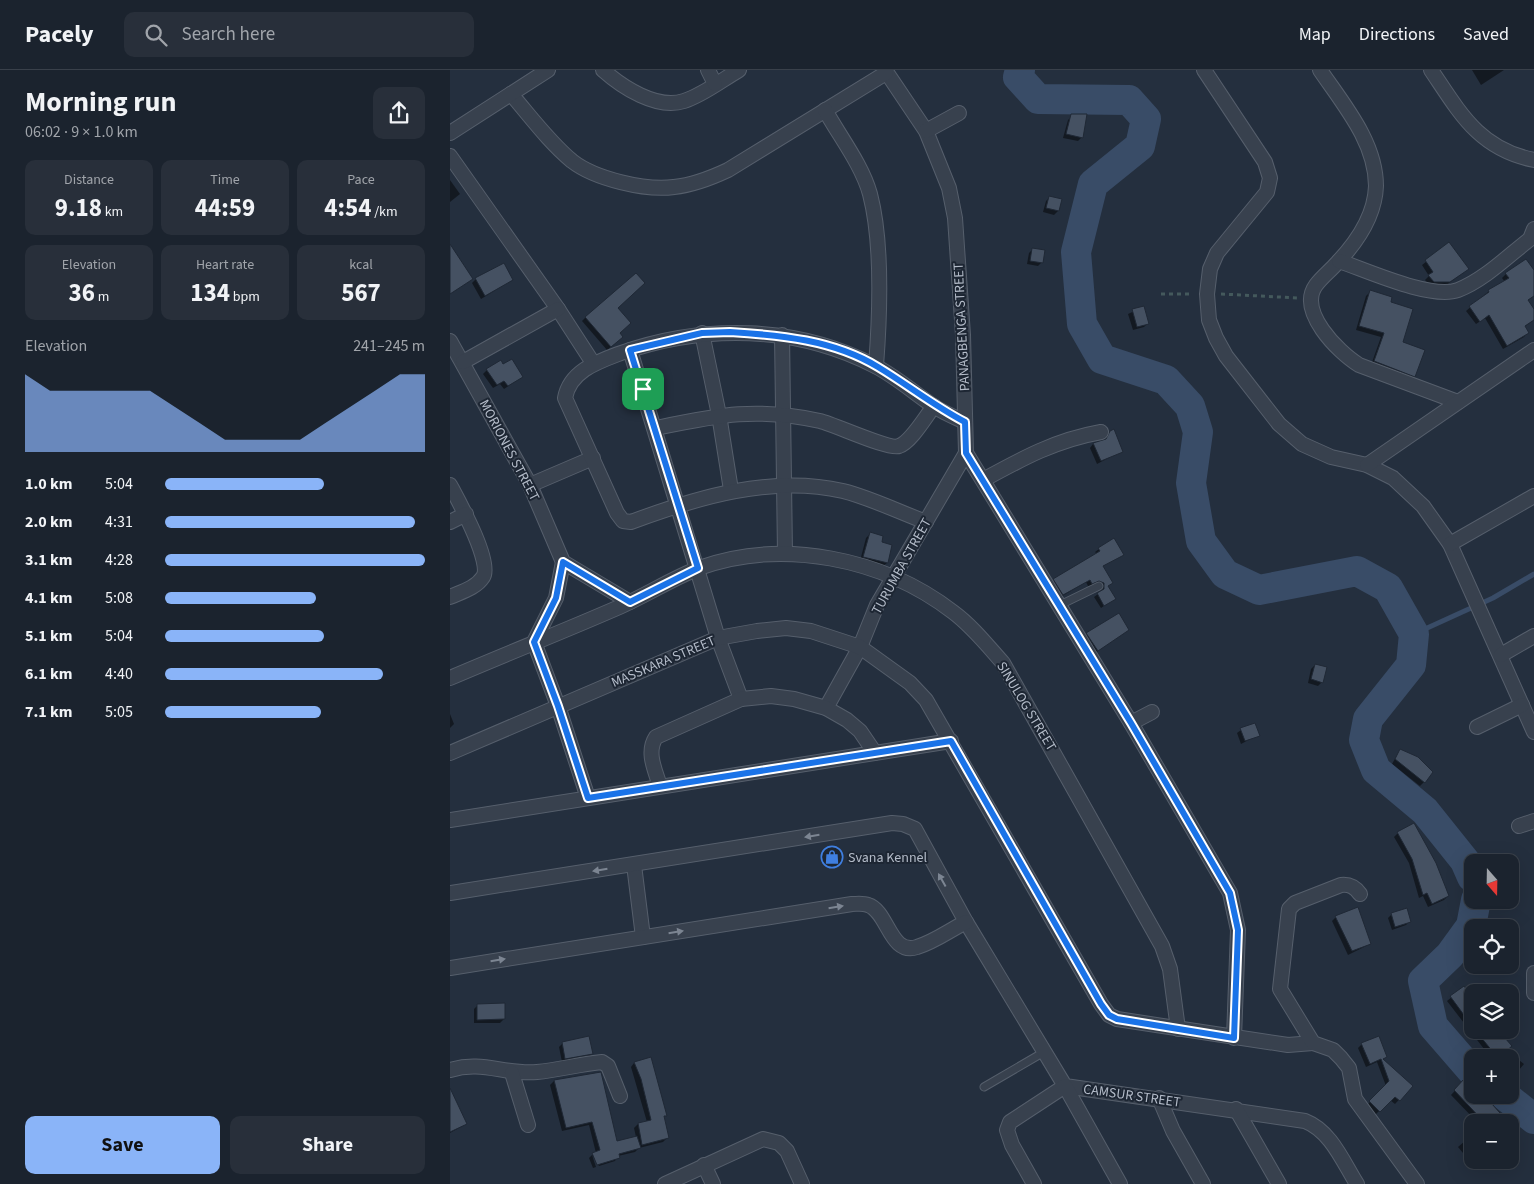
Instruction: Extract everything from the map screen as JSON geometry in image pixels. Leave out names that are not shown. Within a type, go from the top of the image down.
[{"type":"street","points":[[450,133],[548,70]]},
{"type":"street","points":[[603,70],[618,83],[647,97],[668,103],[684,101],[739,70]]},
{"type":"street","points":[[708,70],[715,84]]},
{"type":"street","points":[[1204,70],[1266,162],[1270,178],[1267,192],[1217,253],[1210,269],[1207,294],[1209,320],[1226,356],[1278,424],[1302,444],[1323,454],[1367,465],[1393,478],[1410,492],[1450,544],[1534,732]]},
{"type":"street","points":[[1320,70],[1354,121],[1367,145],[1375,172],[1376,186],[1371,213],[1360,234],[1339,261],[1315,286],[1311,298],[1323,331],[1345,356],[1385,376],[1458,402]]},
{"type":"street","points":[[1431,70],[1477,133],[1498,149],[1534,160]]},
{"type":"street","points":[[511,94],[555,145],[574,163],[602,176],[646,186],[673,188],[704,181],[728,170],[886,71]]},
{"type":"street","name":"PANAGBENGA STREET","points":[[886,71],[926,131],[949,188],[955,218],[963,335],[966,453]]},
{"type":"street","points":[[824,110],[860,172],[870,194],[875,225],[878,271],[876,366]]},
{"type":"street","points":[[926,131],[959,112]]},
{"type":"street","points":[[450,156],[558,309],[593,363]]},
{"type":"street","points":[[1339,261],[1424,290],[1440,293],[1456,291],[1475,282],[1530,239],[1534,229]]},
{"type":"street","points":[[455,353],[558,309]]},
{"type":"street","points":[[926,522],[845,492],[819,487],[731,490],[677,504],[631,522],[624,521],[617,513],[565,398],[567,385],[593,363],[630,350],[702,333],[730,332],[782,335],[816,343],[876,366],[934,406],[965,422]]},
{"type":"street","points":[[702,333],[719,415],[731,490]]},
{"type":"street","points":[[782,335],[785,554]]},
{"type":"street","points":[[630,350],[656,428],[718,638],[741,699]]},
{"type":"street","points":[[1367,465],[1534,350]]},
{"type":"street","name":"MORIONES STREET","points":[[455,353],[530,485],[563,562]]},
{"type":"street","points":[[656,428],[719,415],[784,414],[824,422],[890,447],[899,446],[906,441],[934,406]]},
{"type":"street","points":[[983,480],[1052,444],[1101,432]]},
{"type":"street","points":[[966,453],[1060,604],[1230,893],[1238,930],[1234,1038]]},
{"type":"street","name":"TURUMBA STREET","points":[[826,708],[860,647],[877,605],[966,453]]},
{"type":"street","points":[[530,485],[592,458]]},
{"type":"street","points":[[450,484],[466,514],[486,564],[484,576],[475,586],[450,597]]},
{"type":"street","points":[[1450,544],[1534,496]]},
{"type":"street","points":[[450,522],[466,514]]},
{"type":"street","name":"SINULOG STREET","points":[[450,678],[630,602],[698,568],[740,557],[785,554],[851,562],[895,577],[952,611],[979,636],[1003,663],[1162,946],[1170,969],[1178,1029]]},
{"type":"street","points":[[588,798],[558,706],[534,642],[556,598],[563,562],[630,602]]},
{"type":"street","name":"MASSKARA STREET","points":[[450,753],[718,638],[786,628],[811,631],[860,647],[910,683],[920,694],[951,741],[1109,1015],[1117,1019],[1234,1038],[1288,1045],[1313,1043]]},
{"type":"street","points":[[1501,655],[1534,636]]},
{"type":"street","points":[[660,786],[652,756],[651,744],[656,737],[741,699],[771,696],[794,699],[826,708],[847,720],[860,731],[874,753]]},
{"type":"street","points":[[1477,727],[1522,705]]},
{"type":"street","points":[[1131,723],[1152,712]]},
{"type":"street","points":[[450,820],[951,741]]},
{"type":"street","points":[[1519,826],[1534,821]]},
{"type":"street","name":"CAMSUR STREET","points":[[450,893],[892,823],[903,824],[915,830],[966,922],[1065,1086],[1236,1109],[1305,1121],[1316,1125],[1324,1133],[1357,1184]]},
{"type":"street","points":[[634,865],[644,936]]},
{"type":"street","points":[[1360,894],[1355,888],[1340,885],[1295,903],[1290,909],[1280,990],[1313,1043],[1333,1050],[1342,1058],[1349,1068],[1355,1099],[1417,1184]]},
{"type":"street","points":[[450,968],[852,904],[867,905],[876,910],[897,942],[905,948],[916,948],[966,922]]},
{"type":"street","points":[[1534,973],[1534,993]]},
{"type":"street","points":[[450,1070],[480,1065],[512,1073],[538,1072],[602,1062],[608,1066],[620,1096]]},
{"type":"street","points":[[512,1073],[528,1125]]},
{"type":"street","points":[[1034,1184],[1012,1145],[1007,1130],[1010,1122],[1065,1086],[1120,1184]]},
{"type":"street","points":[[1159,1098],[1173,1131],[1203,1184]]},
{"type":"street","points":[[1236,1109],[1279,1184]]},
{"type":"street","points":[[665,1184],[763,1139],[779,1142],[787,1151],[802,1184]]},
{"type":"street","points":[[704,1165],[713,1184]]},
{"type":"lane","points":[[1060,604],[1099,586]]},
{"type":"lane","points":[[984,1087],[1044,1052]]},
{"type":"path","points":[[1161,294],[1311,298]]},
{"type":"building","points":[[1071,114],[1087,114],[1083,138],[1066,134]]},
{"type":"building","points":[[1049,196],[1062,199],[1059,211],[1046,208]]},
{"type":"building","points":[[1449,242],[1469,269],[1450,282],[1434,282],[1428,275],[1433,272],[1425,260]]},
{"type":"building","points":[[450,244],[473,279],[450,294]]},
{"type":"building","points":[[1032,248],[1045,250],[1043,263],[1030,261]]},
{"type":"building","points":[[1526,259],[1534,270],[1534,296],[1528,300],[1534,309],[1534,320],[1525,326],[1529,333],[1507,346],[1489,315],[1480,322],[1469,306],[1489,292],[1488,290],[1509,278],[1505,273]]},
{"type":"building","points":[[504,263],[513,280],[485,296],[475,278]]},
{"type":"building","points":[[636,273],[645,283],[618,308],[631,323],[620,333],[623,337],[611,347],[585,317]]},
{"type":"building","points":[[1370,290],[1392,297],[1391,302],[1413,309],[1403,342],[1425,350],[1415,377],[1374,361],[1384,333],[1359,326]]},
{"type":"building","points":[[1144,306],[1149,324],[1137,327],[1132,309]]},
{"type":"building","points":[[512,359],[523,377],[508,386],[504,381],[497,385],[486,369],[501,360],[503,364]]},
{"type":"building","points":[[1114,429],[1123,452],[1101,461],[1093,443],[1106,439],[1110,431]]},
{"type":"building","points":[[870,532],[883,536],[882,542],[892,545],[888,563],[863,557]]},
{"type":"building","points":[[1114,538],[1124,555],[1103,566],[1113,583],[1108,586],[1116,599],[1104,606],[1097,593],[1104,589],[1104,583],[1099,581],[1092,584],[1090,580],[1063,595],[1053,579],[1100,551],[1098,548]]},
{"type":"building","points":[[1119,613],[1129,630],[1098,651],[1086,633]]},
{"type":"building","points":[[1315,664],[1327,667],[1323,683],[1311,679]]},
{"type":"building","points":[[1255,723],[1260,736],[1245,741],[1240,728]]},
{"type":"building","points":[[1400,749],[1418,757],[1433,772],[1425,783],[1395,759]]},
{"type":"building","points":[[1414,823],[1436,863],[1449,896],[1432,904],[1427,893],[1423,895],[1412,859],[1397,832]]},
{"type":"building","points":[[1358,907],[1371,944],[1352,951],[1335,916]]},
{"type":"building","points":[[1407,908],[1411,922],[1395,927],[1391,913]]},
{"type":"building","points":[[1464,986],[1464,1015],[1450,996]]},
{"type":"building","points":[[505,1003],[505,1019],[477,1020],[477,1004]]},
{"type":"building","points":[[589,1036],[593,1054],[565,1059],[562,1042]]},
{"type":"building","points":[[1379,1036],[1387,1057],[1383,1059],[1413,1086],[1400,1101],[1395,1097],[1380,1112],[1369,1101],[1389,1081],[1381,1059],[1370,1064],[1361,1043]]},
{"type":"building","points":[[1482,1039],[1506,1039],[1512,1046],[1508,1049],[1491,1049]]},
{"type":"building","points":[[651,1057],[667,1116],[664,1116],[669,1138],[642,1145],[638,1123],[651,1120],[641,1079],[634,1062]]},
{"type":"building","points":[[601,1072],[617,1141],[637,1136],[641,1148],[619,1154],[620,1158],[597,1165],[592,1153],[600,1150],[592,1122],[566,1128],[554,1080]]},
{"type":"building","points":[[1464,1079],[1464,1101],[1454,1090]]},
{"type":"building","points":[[450,1088],[467,1124],[450,1132]]},
{"type":"building","points":[[1467,1104],[1492,1104],[1501,1114],[1476,1114]]},
{"type":"waterway","points":[[1020,70],[1018,77],[1038,99],[1129,100],[1146,119],[1140,146],[1093,184],[1076,252],[1082,324],[1102,359],[1166,380],[1190,406],[1198,432],[1191,483],[1201,541],[1225,574],[1259,590],[1357,571],[1388,588],[1414,634],[1411,665],[1368,719],[1364,740],[1376,770],[1425,811],[1464,860]]},
{"type":"waterway","points":[[1414,634],[1493,598],[1534,574]]},
{"type":"waterway","points":[[1464,1062],[1433,1026],[1423,981],[1450,955],[1471,926],[1474,909]]},
{"type":"waterway","points":[[1515,1104],[1534,1119]]},
{"type":"place","name":"Svana Kennel","points":[[832,857]]},
{"type":"route","points":[[730,332],[782,335],[816,343],[876,366],[934,406],[965,422],[966,453],[1131,723],[1230,893],[1238,930],[1234,1038],[1117,1019],[1109,1015],[951,741],[588,798],[558,706],[534,642],[556,598],[563,562],[630,602],[698,568],[643,389],[630,350],[702,333],[730,332]]}]
